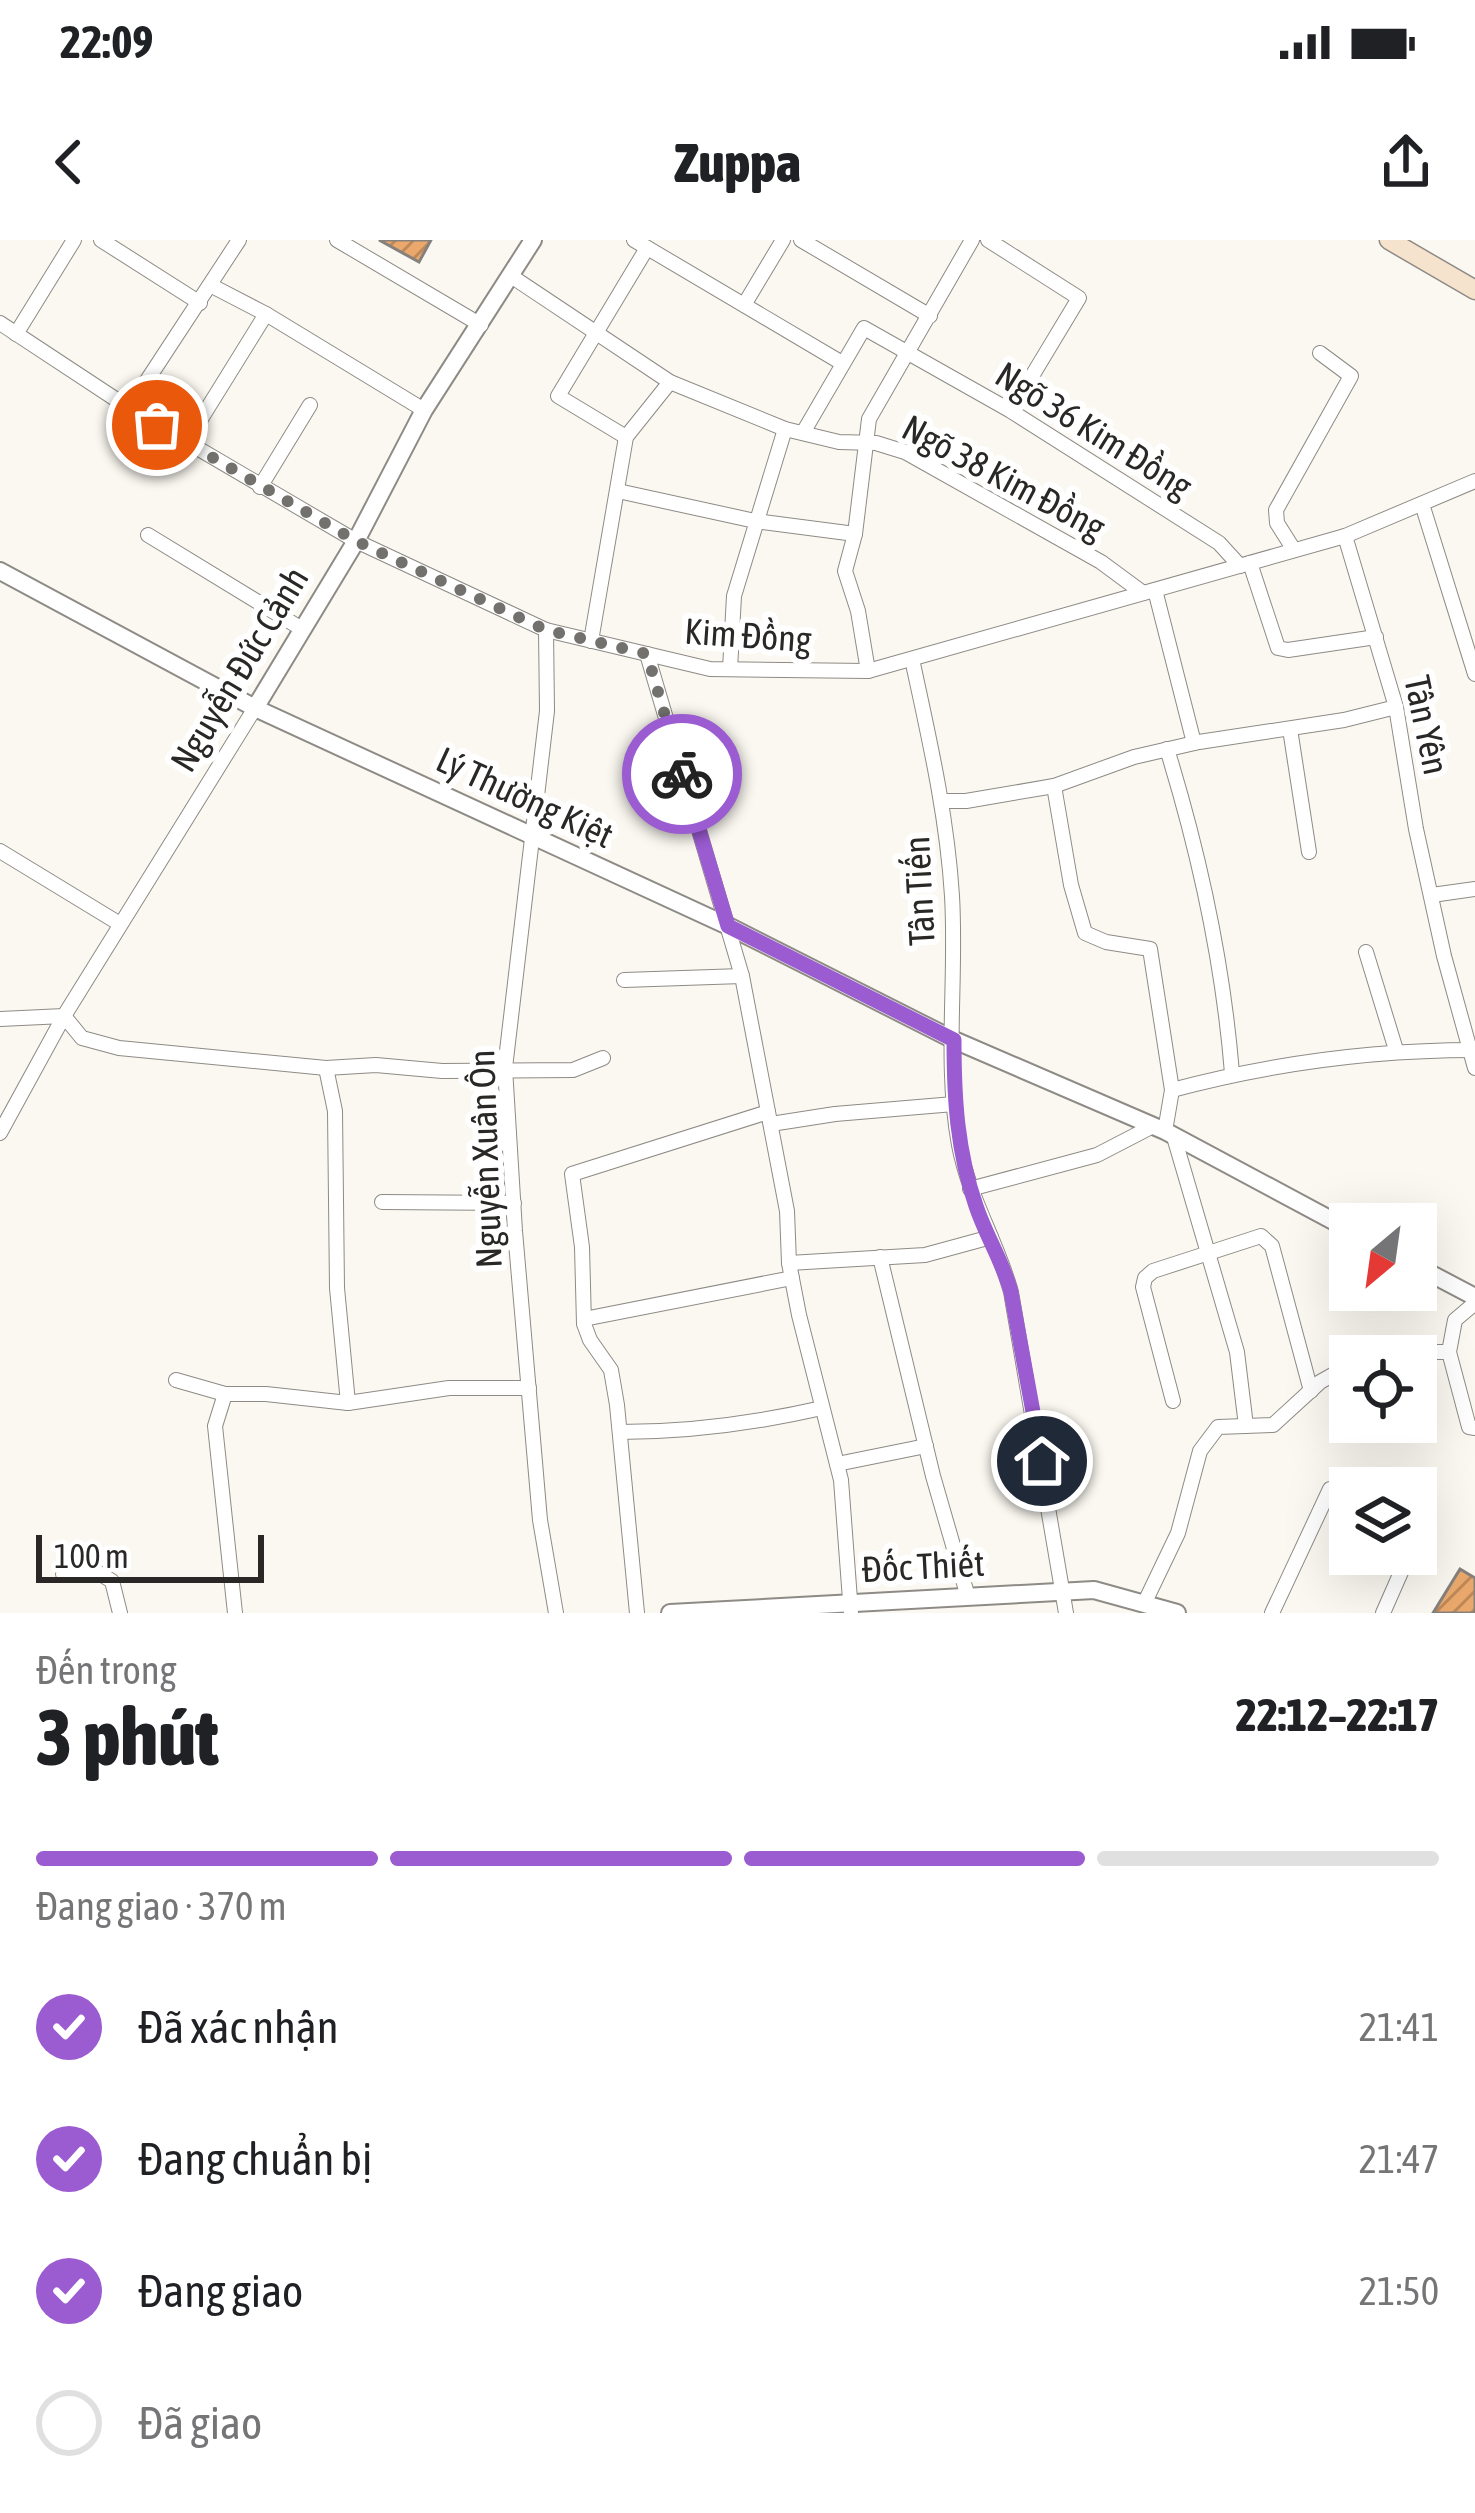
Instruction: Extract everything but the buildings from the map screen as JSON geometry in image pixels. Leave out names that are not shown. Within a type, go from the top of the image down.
[{"type":"main road","points":[[1389,240],[1475,290]]},
{"type":"street","points":[[16,334],[74,240]]},
{"type":"street","points":[[101,240],[200,303]]},
{"type":"street","points":[[129,408],[239,240]]},
{"type":"street","points":[[337,240],[482,325]]},
{"type":"street","name":"Nguyễn Đức Cảnh","points":[[0,1133],[64,1016],[356,541],[424,410],[533,240]]},
{"type":"street","points":[[744,305],[783,240]]},
{"type":"street","points":[[801,240],[930,316]]},
{"type":"street","points":[[868,671],[858,611],[845,571],[855,533],[869,419],[972,240]]},
{"type":"street","points":[[988,240],[1079,298],[1011,411]]},
{"type":"street","points":[[626,437],[558,396],[598,332],[640,244],[842,363],[804,431]]},
{"type":"street","name":"Ngõ 38 Kim Đồng","points":[[511,276],[670,382],[785,428],[905,452],[1149,591]]},
{"type":"street","points":[[212,286],[424,410]]},
{"type":"street","points":[[186,442],[266,314]]},
{"type":"street","name":"Kim Đồng","points":[[0,323],[129,408],[356,541],[546,630],[710,669],[868,671],[1345,536],[1475,482]]},
{"type":"street","name":"Ngõ 36 Kim Đồng","points":[[842,363],[864,328],[1011,411],[1220,543],[1245,564]]},
{"type":"street","points":[[1294,550],[1276,523],[1276,510],[1351,376],[1320,353]]},
{"type":"street","points":[[591,641],[626,437],[670,382]]},
{"type":"street","points":[[260,487],[310,405]]},
{"type":"street","points":[[730,669],[734,596],[785,428]]},
{"type":"street","points":[[618,491],[755,521],[855,533]]},
{"type":"street","points":[[1422,504],[1475,674]]},
{"type":"street","points":[[148,535],[302,629]]},
{"type":"street","name":"Tân Yên","points":[[1345,536],[1396,707],[1416,829],[1475,1068]]},
{"type":"street","points":[[1245,564],[1278,648],[1376,637]]},
{"type":"street","name":"Lý Thường Kiệt","points":[[0,571],[255,708],[728,926],[954,1040],[1164,1131],[1329,1220]]},
{"type":"street","points":[[1149,591],[1194,743]]},
{"type":"street","name":"Nguyễn Xuân Ôn","points":[[546,630],[547,711],[506,1068],[540,1520],[556,1613]]},
{"type":"street","points":[[647,654],[742,976],[787,1211],[790,1271],[836,1464],[851,1608]]},
{"type":"street","name":"Tân Tiến","points":[[912,659],[943,801],[952,896],[954,1105],[970,1189],[1004,1267],[1019,1330],[1066,1613]]},
{"type":"street","points":[[943,801],[1054,786],[1167,749],[1396,707]]},
{"type":"street","points":[[1290,729],[1309,852]]},
{"type":"street","points":[[1167,749],[1219,946],[1232,1073]]},
{"type":"street","points":[[1054,786],[1071,885],[1085,933],[1106,942],[1150,949],[1172,1090],[1164,1131],[1210,1256],[1238,1352],[1246,1426]]},
{"type":"street","points":[[0,851],[120,924]]},
{"type":"street","points":[[1432,895],[1475,889]]},
{"type":"street","points":[[1366,952],[1396,1050]]},
{"type":"street","points":[[624,980],[742,976]]},
{"type":"street","points":[[0,1018],[64,1016],[82,1038],[119,1048],[326,1068],[573,1070],[603,1058]]},
{"type":"street","points":[[1172,1090],[1232,1073],[1323,1057],[1473,1050]]},
{"type":"street","points":[[326,1068],[335,1111],[337,1288],[348,1403]]},
{"type":"street","points":[[637,1613],[611,1370],[590,1340],[584,1319],[582,1247],[572,1174],[770,1118],[954,1105]]},
{"type":"street","points":[[970,1189],[1097,1155],[1164,1131]]},
{"type":"street","points":[[382,1202],[514,1203]]},
{"type":"street","points":[[1173,1401],[1143,1282],[1153,1271],[1258,1237],[1270,1242],[1311,1391]]},
{"type":"street","points":[[584,1319],[790,1271],[925,1255],[991,1238]]},
{"type":"street","points":[[880,1258],[968,1597]]},
{"type":"street","points":[[1437,1277],[1475,1300],[1455,1320],[1449,1352],[1469,1427],[1475,1428]]},
{"type":"street","points":[[1437,1352],[1449,1352]]},
{"type":"street","points":[[1144,1604],[1178,1533],[1200,1451],[1218,1427],[1274,1425],[1329,1379]]},
{"type":"street","points":[[176,1380],[225,1394],[348,1403],[448,1388],[529,1388]]},
{"type":"street","points":[[225,1394],[214,1426],[235,1613]]},
{"type":"street","points":[[620,1432],[673,1432],[761,1422],[822,1408]]},
{"type":"street","points":[[836,1464],[926,1445]]},
{"type":"street","points":[[1272,1613],[1329,1492]]},
{"type":"street","points":[[63,1574],[97,1572],[112,1581],[120,1613]]},
{"type":"street","points":[[1383,1613],[1400,1575]]},
{"type":"street","name":"Đốc Thiết","points":[[670,1613],[851,1608],[1094,1590],[1177,1613]]},
{"type":"way so far","points":[[157,425],[356,541],[546,630],[647,654],[682,774]]},
{"type":"route","points":[[682,774],[728,926],[954,1040],[959,1145],[970,1189],[1011,1292],[1042,1461]]}]
